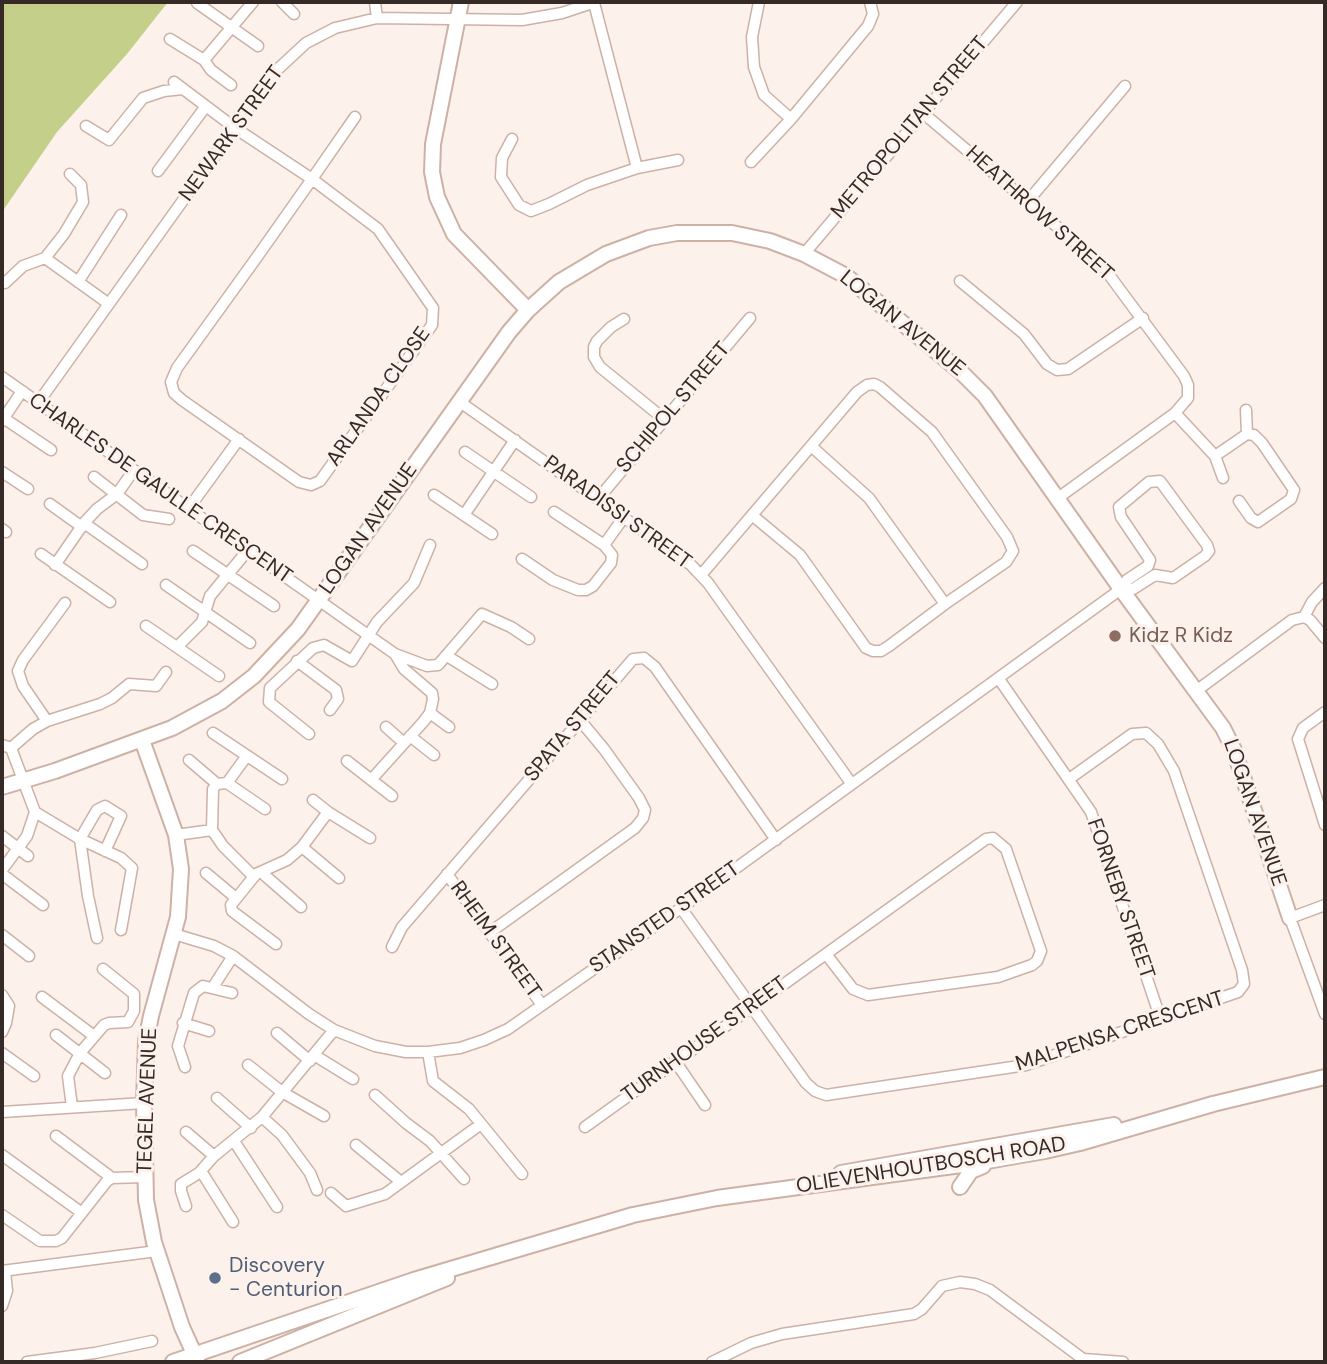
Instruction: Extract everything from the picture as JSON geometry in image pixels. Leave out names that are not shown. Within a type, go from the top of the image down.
[{"type":"street","points":[[204,60],[253,2]]},
{"type":"street","points":[[282,2],[294,14]]},
{"type":"street","points":[[375,2],[377,18]]},
{"type":"street","points":[[461,2],[436,125],[432,172],[437,197],[454,234],[528,310]]},
{"type":"street","points":[[595,2],[637,168]]},
{"type":"street","name":"NEWARK STREET","points":[[38,403],[278,69],[306,43],[335,28],[377,18],[522,20],[562,13],[595,2]]},
{"type":"street","points":[[759,2],[752,37],[754,67],[764,95],[790,119]]},
{"type":"street","points":[[751,162],[872,21],[870,2]]},
{"type":"street","name":"METROPOLITAN STREET","points":[[804,254],[1017,2]]},
{"type":"street","points":[[197,3],[258,46]]},
{"type":"street","points":[[170,39],[204,60],[211,70],[231,85]]},
{"type":"street","name":"ARLANDA CLOSE","points":[[174,82],[235,128],[312,179],[383,234],[430,302],[434,319],[316,484],[311,485],[299,482],[177,396],[172,388],[172,378],[312,179]]},
{"type":"street","points":[[1028,201],[1125,86]]},
{"type":"street","points":[[86,126],[109,140],[143,98],[164,91],[183,89]]},
{"type":"street","points":[[158,171],[206,106]]},
{"type":"street","name":"HEATHROW STREET","points":[[923,113],[1101,264],[1143,318],[1188,385],[1188,398],[1175,413]]},
{"type":"street","points":[[312,179],[355,117]]},
{"type":"street","points":[[512,139],[502,158],[501,177],[519,205],[531,211],[587,185],[637,168],[678,160]]},
{"type":"street","points":[[5,283],[23,266],[45,257],[64,234],[83,202],[81,184],[70,174]]},
{"type":"street","points":[[78,282],[121,215]]},
{"type":"street","name":"LOGAN AVENUE","points":[[2,788],[142,740],[196,717],[243,685],[286,644],[528,310],[547,291],[579,268],[606,254],[649,238],[677,233],[742,235],[769,241],[804,254],[861,286],[974,384],[1229,738],[1325,1014]]},
{"type":"street","points":[[45,257],[109,304]]},
{"type":"street","points":[[960,281],[1024,334],[1047,364],[1057,370],[1068,369],[1143,318]]},
{"type":"street","points":[[508,290],[547,291]]},
{"type":"street","name":"SCHIPOL STREET","points":[[598,499],[750,318]]},
{"type":"street","points":[[624,319],[597,341],[594,358],[600,367],[664,419]]},
{"type":"street","name":"CHARLES DE GAULLE CRESCENT","points":[[2,377],[395,654]]},
{"type":"street","points":[[701,575],[752,515],[857,392],[867,385],[880,387],[932,432],[1007,537],[1013,551],[1006,562],[881,652],[870,650],[800,555],[752,515]]},
{"type":"street","points":[[22,391],[2,419],[51,450]]},
{"type":"street","name":"PARADISSI STREET","points":[[460,402],[678,553],[701,575],[851,783]]},
{"type":"street","points":[[1245,410],[1247,434]]},
{"type":"street","points":[[1058,498],[1175,413],[1215,456],[1223,478]]},
{"type":"street","points":[[1215,456],[1247,434],[1254,435],[1260,439],[1294,493],[1291,499],[1258,522],[1251,519],[1239,501]]},
{"type":"street","points":[[190,508],[239,439]]},
{"type":"street","points":[[464,515],[515,440]]},
{"type":"street","points":[[811,446],[869,498],[945,604]]},
{"type":"street","points":[[465,453],[531,497]]},
{"type":"street","points":[[55,565],[83,525],[97,509],[117,494],[134,470]]},
{"type":"street","points":[[2,472],[28,489]]},
{"type":"street","points":[[94,477],[143,515],[170,519]]},
{"type":"street","points":[[1160,481],[1209,551],[1173,578],[1155,575],[1133,589],[1121,589],[1127,580],[1148,566],[1150,560],[1121,517],[1119,507],[1149,482],[1160,481]]},
{"type":"street","points":[[434,495],[492,534]]},
{"type":"street","points":[[50,504],[142,564]]},
{"type":"street","points":[[522,559],[553,580],[578,590],[593,586],[611,563],[612,555],[604,545],[554,512]]},
{"type":"street","points":[[604,545],[624,517]]},
{"type":"street","points":[[309,734],[268,699],[272,685],[311,649],[322,645],[352,661],[377,622],[414,583],[430,545]]},
{"type":"street","points":[[177,647],[202,622],[210,596],[248,550]]},
{"type":"street","points":[[193,551],[274,606]]},
{"type":"street","points":[[41,554],[110,602]]},
{"type":"street","points":[[166,585],[250,643]]},
{"type":"street","points":[[1304,617],[1312,602],[1325,588]]},
{"type":"street","name":"STANSTED STREET","points":[[174,934],[214,946],[233,956],[299,1007],[334,1030],[385,1049],[428,1052],[460,1048],[484,1041],[509,1029],[681,908],[1121,589]]},
{"type":"street","points":[[47,721],[23,686],[18,671],[23,660],[65,603]]},
{"type":"street","points":[[395,654],[433,666],[440,664],[490,604]]},
{"type":"street","points":[[482,614],[511,627],[529,639]]},
{"type":"street","points":[[1196,691],[1292,620],[1304,617],[1315,624],[1325,638]]},
{"type":"street","points":[[146,626],[219,676]]},
{"type":"street","points":[[371,780],[430,713],[433,699],[432,693],[404,669],[395,654]]},
{"type":"street","points":[[447,656],[492,684]]},
{"type":"street","name":"SPATA STREET","points":[[392,947],[401,927],[628,662],[639,657],[655,667],[776,840]]},
{"type":"street","points":[[297,661],[336,690],[338,699],[331,710]]},
{"type":"street","points":[[43,905],[2,872],[31,828],[35,812],[6,747],[47,721],[112,698],[129,684],[156,686],[166,672]]},
{"type":"street","name":"FORNEBY STREET","points":[[999,679],[1086,803],[1096,824],[1161,1020]]},
{"type":"street","points":[[1325,712],[1303,728],[1298,739],[1325,825]]},
{"type":"street","points":[[430,713],[449,727]]},
{"type":"street","points":[[489,933],[635,828],[643,818],[645,810],[639,799],[604,748],[579,719]]},
{"type":"street","points":[[386,727],[434,755]]},
{"type":"street","name":"MALPENSA CRESCENT","points":[[681,908],[806,1083],[815,1091],[826,1095],[1026,1065],[1234,995],[1244,984],[1242,970],[1174,771],[1152,737],[1139,732],[1126,737],[1069,779]]},
{"type":"street","points":[[213,733],[282,779]]},
{"type":"street","name":"TEGEL AVENUE","points":[[142,740],[176,835],[181,869],[181,894],[174,934],[147,1032],[144,1103],[145,1177],[150,1229],[187,1356]]},
{"type":"street","points":[[246,757],[212,792],[212,830],[223,846],[301,907]]},
{"type":"street","points":[[189,760],[222,784],[265,809]]},
{"type":"street","points":[[347,761],[392,796]]},
{"type":"street","points":[[313,800],[370,838]]},
{"type":"street","points":[[97,938],[80,839],[97,810],[106,806],[121,816],[105,850]]},
{"type":"street","points":[[35,812],[80,839],[121,858],[132,868],[121,930]]},
{"type":"street","points":[[276,944],[232,911],[231,905],[257,874],[287,860],[302,847],[328,812]]},
{"type":"street","points":[[176,835],[212,830]]},
{"type":"street","points":[[2,836],[28,856]]},
{"type":"street","name":"TURNHOUSE STREET","points":[[585,1126],[986,839],[993,838],[1006,849],[1041,951],[1032,965],[998,977],[868,995],[853,989],[826,954]]},
{"type":"street","points":[[302,847],[339,878]]},
{"type":"street","points":[[206,873],[236,898]]},
{"type":"street","name":"RHEIM STREET","points":[[447,874],[542,1005]]},
{"type":"street","points":[[1290,918],[1325,905]]},
{"type":"street","points":[[2,935],[30,956]]},
{"type":"street","points":[[213,987],[233,956]]},
{"type":"street","points":[[72,1107],[68,1076],[80,1053],[106,1024],[128,1022],[135,1007],[134,994],[103,969]]},
{"type":"street","points":[[185,1067],[178,1046],[183,1023],[196,989],[213,987],[232,993]]},
{"type":"street","points":[[2,995],[9,1006],[2,1032]]},
{"type":"street","points":[[42,997],[94,1036]]},
{"type":"street","points":[[183,1023],[209,1031]]},
{"type":"street","points":[[186,1206],[181,1184],[201,1171],[214,1156],[262,1117],[334,1030]]},
{"type":"street","points":[[277,1033],[312,1058],[353,1079]]},
{"type":"street","points":[[55,1035],[105,1073]]},
{"type":"street","points":[[428,1052],[433,1081],[470,1109],[522,1174]]},
{"type":"street","points":[[3,1056],[34,1076]]},
{"type":"street","points":[[675,1061],[705,1105]]},
{"type":"street","points":[[248,1065],[282,1092],[324,1115]]},
{"type":"street","name":"OLIEVENHOUTBOSCH ROAD","points":[[758,1191],[957,1166],[1045,1150],[1325,1076]]},
{"type":"street","name":"OLIEVENHOUTBOSCH ROAD","points":[[187,1356],[414,1280],[633,1215],[835,1174],[1184,1113],[1325,1085]]},
{"type":"street","points":[[375,1095],[430,1141],[464,1179]]},
{"type":"street","points":[[217,1098],[251,1128]]},
{"type":"street","points":[[2,1112],[144,1103]]},
{"type":"street","points":[[262,1117],[282,1135],[310,1173],[317,1190]]},
{"type":"street","points":[[331,1193],[346,1206],[381,1196],[481,1124]]},
{"type":"street","points":[[186,1132],[214,1156]]},
{"type":"street","points":[[56,1136],[112,1178],[145,1177]]},
{"type":"street","points":[[234,1140],[277,1207]]},
{"type":"street","points":[[356,1145],[401,1182]]},
{"type":"street","points":[[960,1187],[976,1168],[1020,1159],[1045,1150]]},
{"type":"street","points":[[2,1155],[82,1213]]},
{"type":"street","points":[[835,1174],[952,1160],[957,1166]]},
{"type":"street","points":[[201,1171],[233,1223]]},
{"type":"street","points":[[2,1215],[40,1241],[51,1242],[62,1238],[112,1178]]},
{"type":"street","points":[[2,1306],[7,1291],[4,1271],[157,1251]]},
{"type":"street","name":"OLIEVENHOUTBOSCH ROAD","points":[[240,1362],[424,1289],[493,1258]]},
{"type":"street","points":[[712,1362],[754,1341],[782,1334],[914,1314],[942,1286],[960,1282],[989,1290],[1083,1359],[1123,1362]]},
{"type":"street","points":[[27,1362],[95,1353],[152,1341]]},
{"type":"street","points":[[731,1362],[739,1349]]},
{"type":"green space","points":[[2,2],[168,2],[127,54],[57,132],[2,212]]},
{"type":"place","name":"Kidz R Kidz","points":[[1115,636]]},
{"type":"place","name":"Discovery - Centurion","points":[[215,1278]]}]
